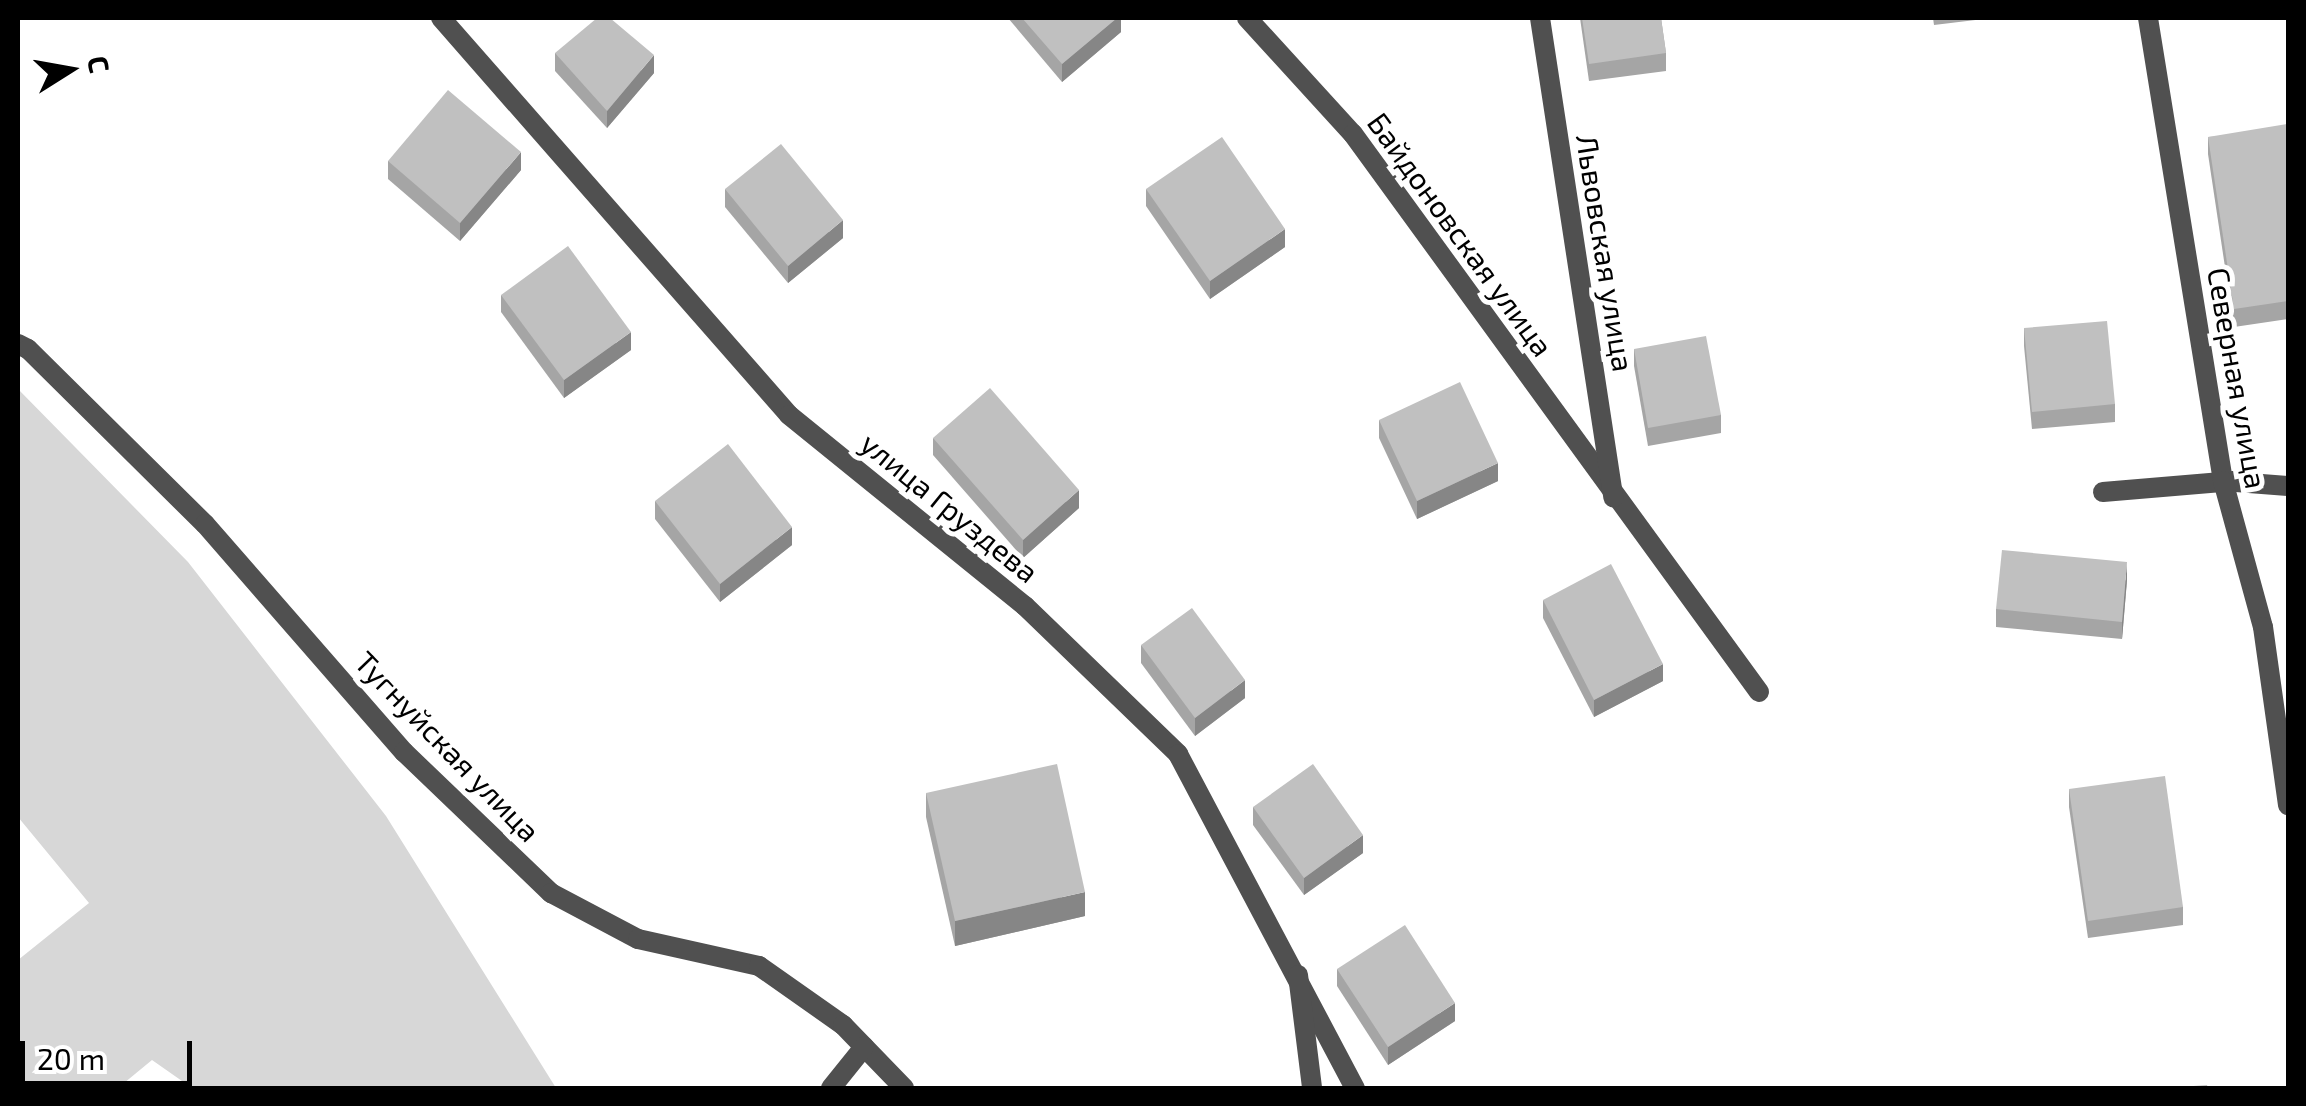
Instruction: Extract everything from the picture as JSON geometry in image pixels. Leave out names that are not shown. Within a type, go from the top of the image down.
[{"type":"street","name":"улица Груздева","points":[[440,18],[789,416],[1025,606],[1178,754],[1298,974],[1355,1088]]},
{"type":"street","name":"Байдоновская улица","points":[[1246,18],[1353,134],[1613,497],[1760,692]]},
{"type":"street","name":"Львовская улица","points":[[1540,18],[1613,497]]},
{"type":"street","name":"Северная улица","points":[[2148,18],[2228,481],[2263,626],[2288,806]]},
{"type":"street","name":"Тугнуйская улица","points":[[18,344],[28,349],[205,524],[404,752],[551,893],[638,940],[759,966],[843,1025],[904,1088]]},
{"type":"street","points":[[2103,492],[2228,481],[2288,486]]},
{"type":"street","points":[[1298,974],[1312,1088]]},
{"type":"street","points":[[831,1088],[864,1047]]},
{"type":"shaded area","points":[[18,389],[188,562],[386,816],[556,1088],[192,1088],[152,1060],[118,1088],[18,1088],[18,960],[89,903],[18,817]]},
{"type":"building","points":[[597,18],[610,18],[654,55],[607,111],[555,53]]},
{"type":"building","points":[[1022,18],[1117,18],[1062,64]]},
{"type":"building","points":[[1582,18],[1661,18],[1666,53],[1589,64]]},
{"type":"building","points":[[448,90],[521,152],[460,223],[388,161]]},
{"type":"building","points":[[2287,124],[2288,301],[2234,309],[2208,137]]},
{"type":"building","points":[[1222,137],[1285,229],[1210,281],[1146,189]]},
{"type":"building","points":[[781,144],[843,220],[788,266],[725,189]]},
{"type":"building","points":[[568,246],[631,332],[564,380],[501,295]]},
{"type":"building","points":[[2107,321],[2115,404],[2032,412],[2024,328]]},
{"type":"building","points":[[1706,336],[1721,415],[1648,428],[1634,349]]},
{"type":"building","points":[[1460,382],[1498,463],[1417,501],[1379,420]]},
{"type":"building","points":[[990,388],[1079,490],[1023,540],[933,438]]},
{"type":"building","points":[[728,444],[792,527],[720,584],[655,501]]},
{"type":"building","points":[[2002,550],[2127,562],[2122,622],[1996,609]]},
{"type":"building","points":[[1611,564],[1663,664],[1594,700],[1543,600]]},
{"type":"building","points":[[1192,608],[1245,680],[1195,718],[1141,645]]},
{"type":"building","points":[[1057,764],[1085,892],[955,921],[926,793]]},
{"type":"building","points":[[1313,764],[1363,835],[1304,878],[1253,807]]},
{"type":"building","points":[[2165,776],[2183,907],[2088,921],[2069,789]]},
{"type":"building","points":[[1405,925],[1455,1003],[1388,1047],[1337,969]]},
{"type":"building","points":[[2207,1085],[2208,1088],[2166,1088]]}]
